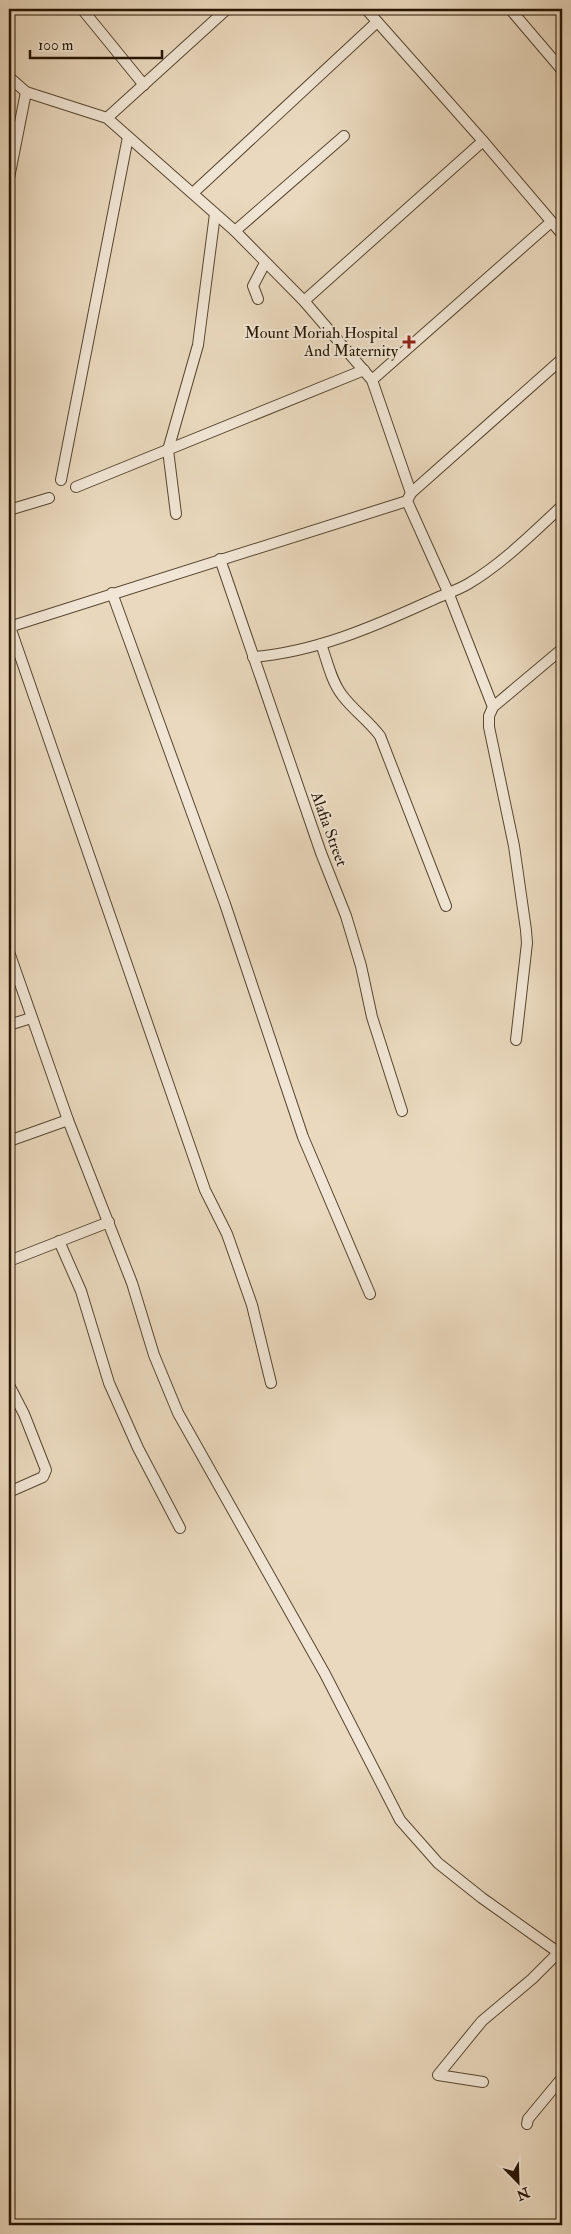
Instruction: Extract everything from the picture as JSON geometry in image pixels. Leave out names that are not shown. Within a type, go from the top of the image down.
[{"type":"street","points":[[82,9],[144,85]]},
{"type":"street","points":[[366,9],[483,141],[562,234]]},
{"type":"street","points":[[510,9],[562,70]]},
{"type":"street","points":[[107,118],[223,10]]},
{"type":"street","points":[[193,193],[377,22]]},
{"type":"street","points":[[9,77],[26,92],[107,118],[235,231],[304,301],[372,380],[409,497],[494,706]]},
{"type":"street","points":[[9,178],[26,92]]},
{"type":"street","points":[[235,231],[344,136]]},
{"type":"street","points":[[61,480],[128,137]]},
{"type":"street","points":[[304,301],[483,141]]},
{"type":"street","points":[[176,514],[168,450],[198,345],[215,214]]},
{"type":"street","points":[[372,380],[551,222]]},
{"type":"street","points":[[258,299],[254,286],[266,263]]},
{"type":"street","points":[[271,1383],[252,1306],[227,1234],[205,1190],[9,627],[409,497],[562,359]]},
{"type":"street","points":[[76,487],[364,370]]},
{"type":"street","points":[[9,510],[50,498]]},
{"type":"street","points":[[253,657],[279,655],[321,644],[372,626],[467,584],[497,564],[562,506]]},
{"type":"street","name":"Alafia Street","points":[[220,559],[321,853],[346,916],[362,966],[372,1017],[402,1111]]},
{"type":"street","points":[[112,593],[221,895],[303,1137],[370,1294]]},
{"type":"street","points":[[321,644],[337,686],[343,696],[372,724],[380,736],[446,906]]},
{"type":"street","points":[[516,1040],[527,943],[526,930],[514,846],[489,727],[489,716],[494,706],[562,649]]},
{"type":"street","points":[[9,952],[68,1120],[132,1283],[154,1355],[178,1412],[252,1548],[324,1674],[400,1820],[438,1863],[560,1954],[482,2021],[438,2075],[483,2082]]},
{"type":"street","points":[[9,1025],[31,1018]]},
{"type":"street","points":[[9,1141],[68,1120]]},
{"type":"street","points":[[9,1261],[109,1222]]},
{"type":"street","points":[[60,1241],[81,1290],[109,1383],[138,1448],[180,1528]]},
{"type":"street","points":[[9,1385],[24,1414],[46,1470],[42,1477],[9,1492]]},
{"type":"street","points":[[527,2124],[528,2118],[562,2078]]},
{"type":"place","name":"Mount Moriah Hospital And Maternity","points":[[409,342]]}]
